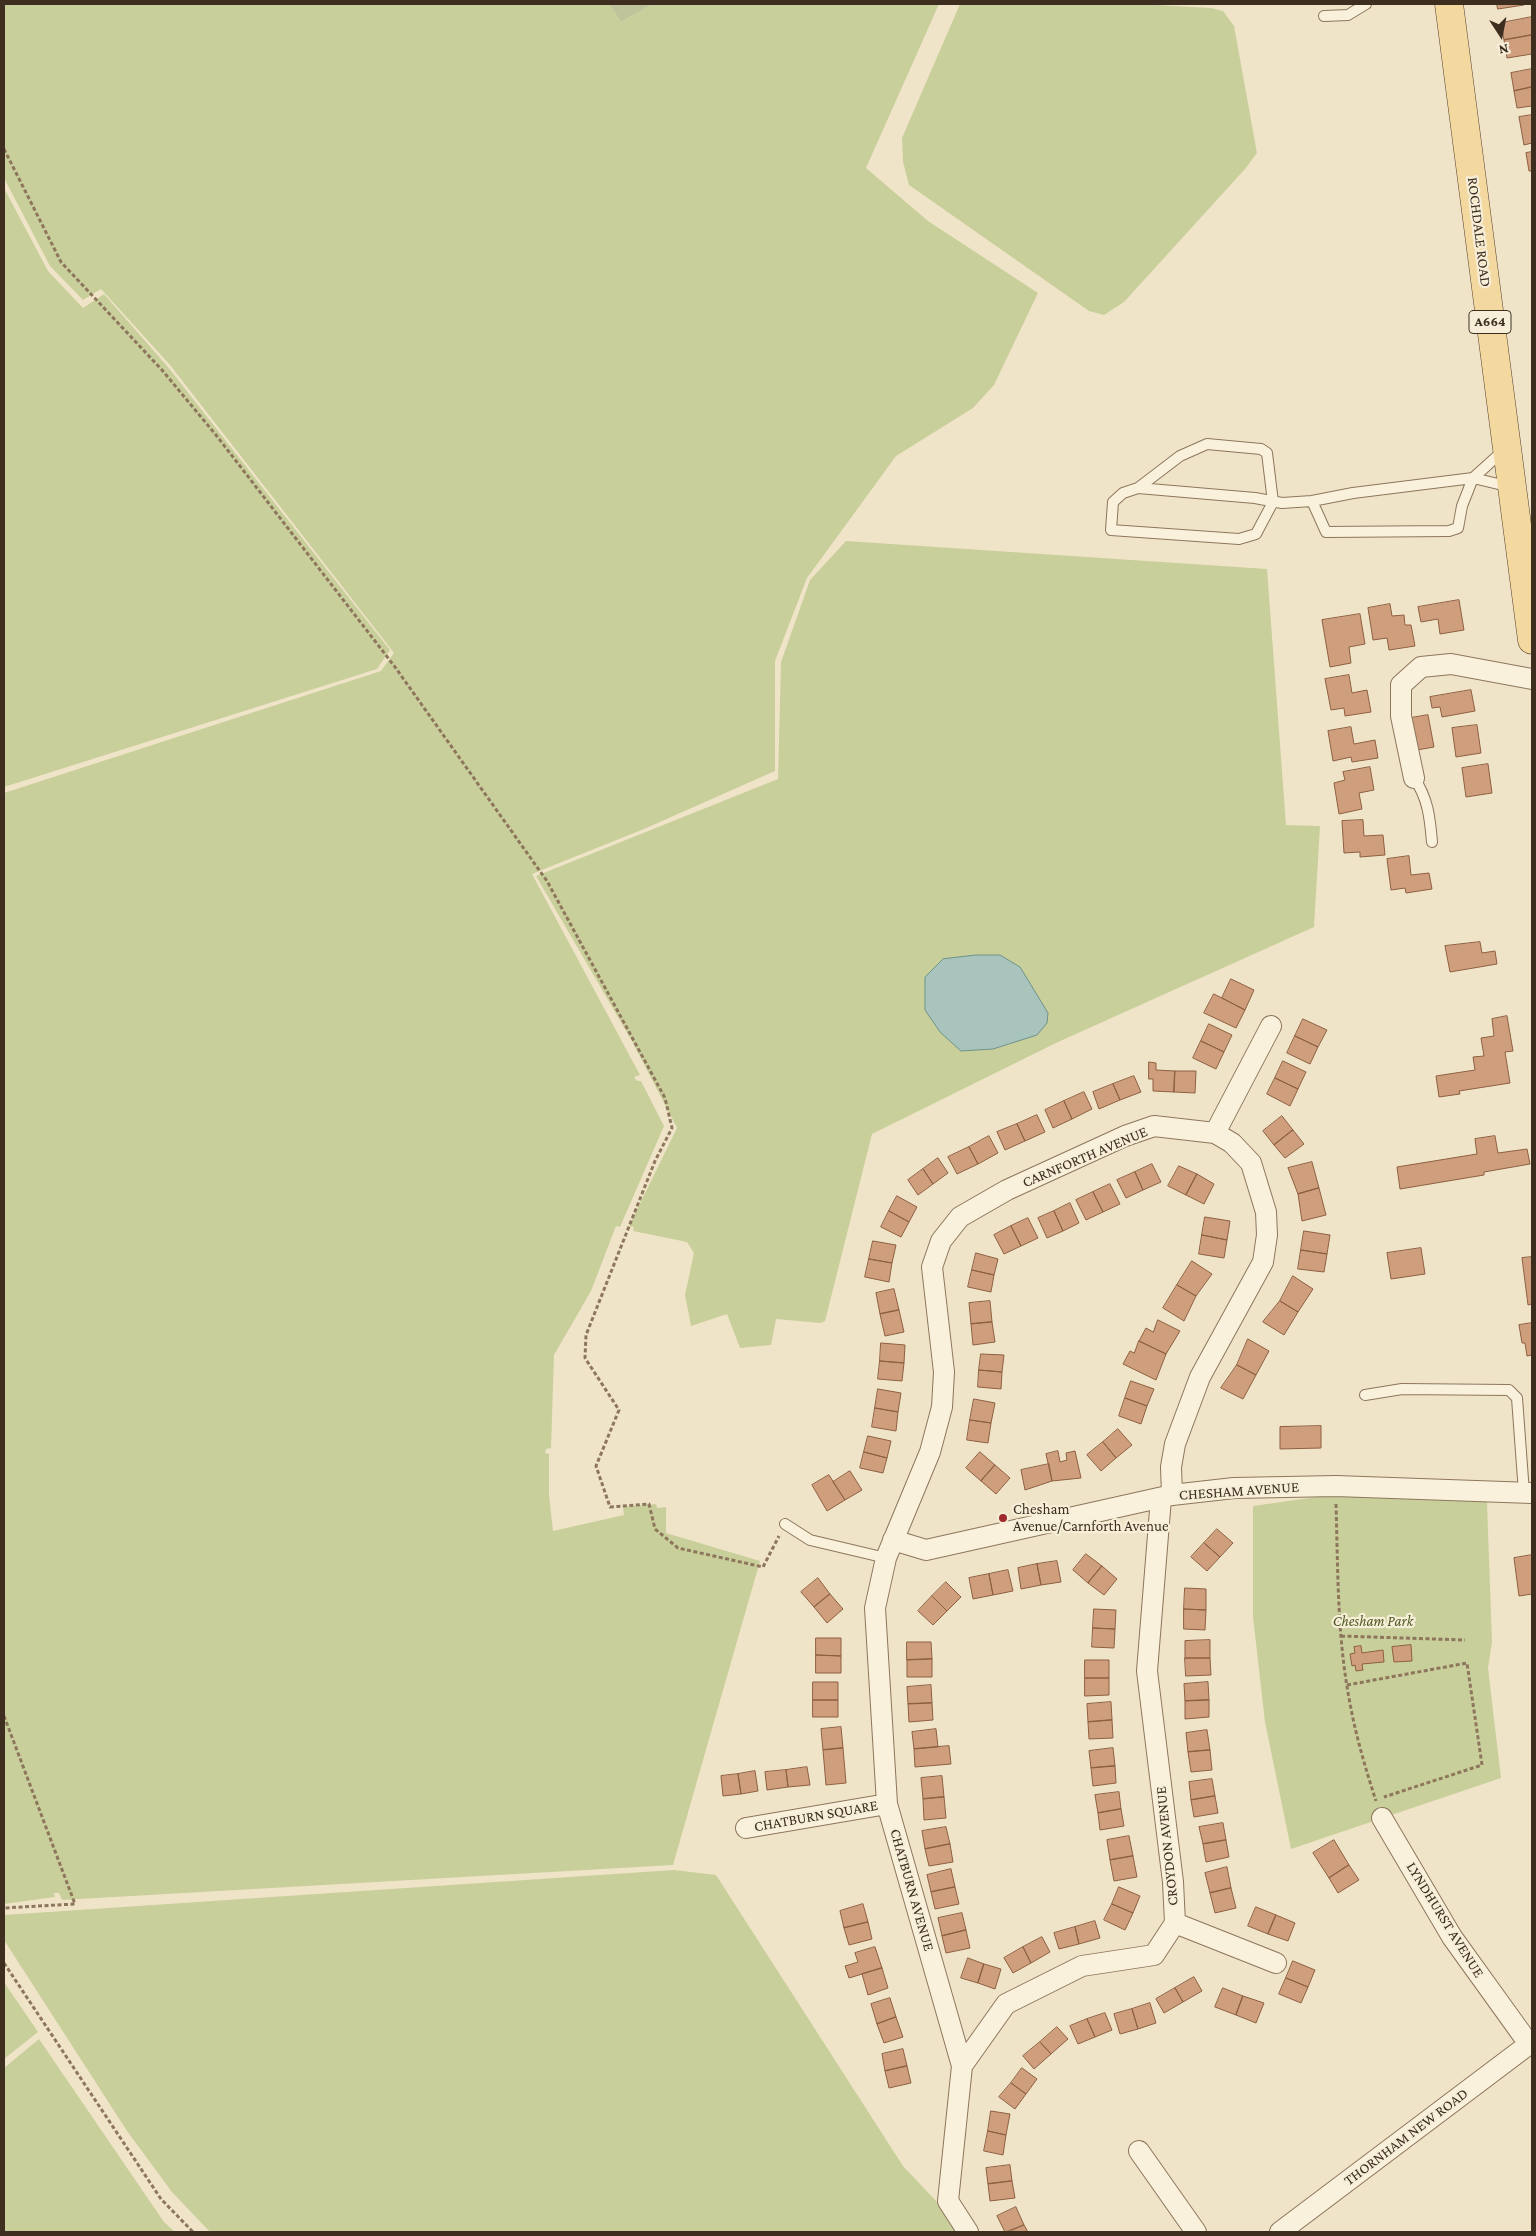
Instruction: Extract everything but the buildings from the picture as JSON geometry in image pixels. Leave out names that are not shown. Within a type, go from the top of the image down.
[{"type":"main road","name":"ROCHDALE ROAD","points":[[1449,4],[1532,640]]},
{"type":"street","points":[[1414,778],[1401,716],[1401,686],[1421,667],[1451,664],[1532,679]]},
{"type":"street","points":[[1215,1133],[1271,1026]]},
{"type":"street","name":"CARNFORTH AVENUE","points":[[889,1549],[930,1452],[942,1407],[944,1372],[932,1267],[941,1241],[960,1217],[1007,1190],[1125,1136],[1154,1126],[1215,1133],[1232,1143],[1251,1163],[1266,1212],[1267,1235],[1262,1262],[1200,1377],[1175,1444],[1166,1497]]},
{"type":"street","name":"CHESHAM AVENUE","points":[[889,1549],[926,1550],[1166,1497],[1234,1488],[1336,1486],[1528,1493]]},
{"type":"street","name":"CROYDON AVENUE","points":[[962,2066],[1006,2004],[1082,1966],[1154,1955],[1175,1924],[1173,1882],[1147,1671],[1166,1497]]},
{"type":"street","name":"CHATBURN AVENUE","points":[[889,1549],[874,1608],[887,1804],[962,2066],[948,2201],[968,2232]]},
{"type":"street","name":"CHATBURN SQUARE","points":[[746,1828],[887,1804]]},
{"type":"street","name":"LYNDHURST AVENUE","points":[[1379,1809],[1452,1937],[1530,2043]]},
{"type":"street","points":[[1175,1924],[1276,1963]]},
{"type":"street","name":"THORNHAM NEW ROAD","points":[[1280,2232],[1530,2043]]},
{"type":"street","points":[[1139,2150],[1196,2232]]},
{"type":"lane","points":[[1324,16],[1348,15],[1366,4]]},
{"type":"lane","points":[[1207,444],[1261,449],[1267,453],[1273,502],[1256,534],[1239,539],[1111,530],[1113,502],[1123,493],[1138,488],[1180,456],[1207,444]]},
{"type":"lane","points":[[1312,501],[1326,532],[1448,531],[1458,528],[1462,506],[1473,478],[1506,447]]},
{"type":"lane","points":[[1138,488],[1273,502],[1312,501],[1473,478],[1512,487]]},
{"type":"lane","points":[[1414,778],[1424,792],[1428,807],[1432,842]]},
{"type":"lane","points":[[1365,1394],[1402,1389],[1509,1390],[1517,1398],[1528,1493]]},
{"type":"lane","points":[[784,1524],[810,1540],[889,1549]]},
{"type":"path","points":[[4,149],[61,262],[162,370],[216,436],[395,667],[547,881],[665,1098],[672,1128],[655,1161],[586,1335],[585,1358],[619,1410],[596,1466],[610,1506],[649,1504],[655,1529],[678,1548],[764,1566],[784,1524]]},
{"type":"path","points":[[1336,1486],[1341,1636],[1347,1685],[1366,1770],[1379,1809],[1482,1765],[1467,1662],[1347,1685]]},
{"type":"path","points":[[1341,1636],[1465,1640]]},
{"type":"path","points":[[4,1716],[75,1904],[4,1908]]},
{"type":"path","points":[[4,1963],[161,2199],[193,2232]]},
{"type":"green space","points":[[4,4],[609,4],[621,22],[653,4],[939,4],[866,168],[928,221],[1038,293],[994,385],[973,408],[896,456],[807,578],[775,661],[775,771],[644,829],[532,874],[640,1075],[634,1077],[637,1081],[641,1081],[664,1126],[620,1227],[616,1226],[591,1291],[554,1355],[551,1448],[546,1449],[545,1453],[549,1454],[549,1495],[553,1531],[624,1515],[623,1507],[656,1504],[657,1508],[666,1507],[666,1533],[760,1561],[673,1865],[62,1900],[59,1893],[54,1893],[55,1897],[4,1904],[4,1744],[6,1749],[4,1742],[4,793],[381,671],[394,653],[170,365],[101,289],[83,300],[50,266],[4,178]]},
{"type":"green space","points":[[609,4],[653,4],[621,22]]},
{"type":"green space","points":[[960,4],[1138,4],[1211,8],[1223,11],[1234,26],[1257,153],[1245,169],[1124,302],[1104,315],[1089,311],[909,185],[903,162],[902,138]]},
{"type":"green space","points":[[4,188],[48,271],[83,308],[104,294],[168,367],[390,650],[377,669],[4,787]]},
{"type":"green space","points":[[846,541],[1267,569],[1286,825],[1320,826],[1314,927],[1058,1042],[872,1134],[825,1321],[821,1323],[776,1319],[771,1345],[740,1348],[727,1314],[691,1326],[685,1295],[694,1253],[687,1242],[633,1231],[634,1227],[629,1226],[677,1128],[633,1043],[536,876],[778,779],[781,662],[810,580]]},
{"type":"green space","name":"Chesham Park","points":[[1330,1495],[1487,1502],[1492,1642],[1488,1668],[1501,1778],[1291,1849],[1265,1722],[1253,1617],[1253,1506]]},
{"type":"green space","points":[[674,1870],[716,1875],[903,2166],[937,2202],[957,2232],[210,2232],[172,2192],[127,2131],[4,1940],[4,1915]]},
{"type":"green space","points":[[4,1982],[38,2032],[4,2059]]},
{"type":"green space","points":[[39,2039],[164,2222],[175,2232],[4,2232],[4,2068]]},
{"type":"water","points":[[976,955],[1000,955],[1020,967],[1048,1013],[1047,1023],[1037,1035],[993,1049],[961,1051],[940,1032],[925,1010],[925,977],[943,959]]},
{"type":"place","name":"Chesham Avenue/Carnforth Avenue","points":[[1003,1518]]}]
